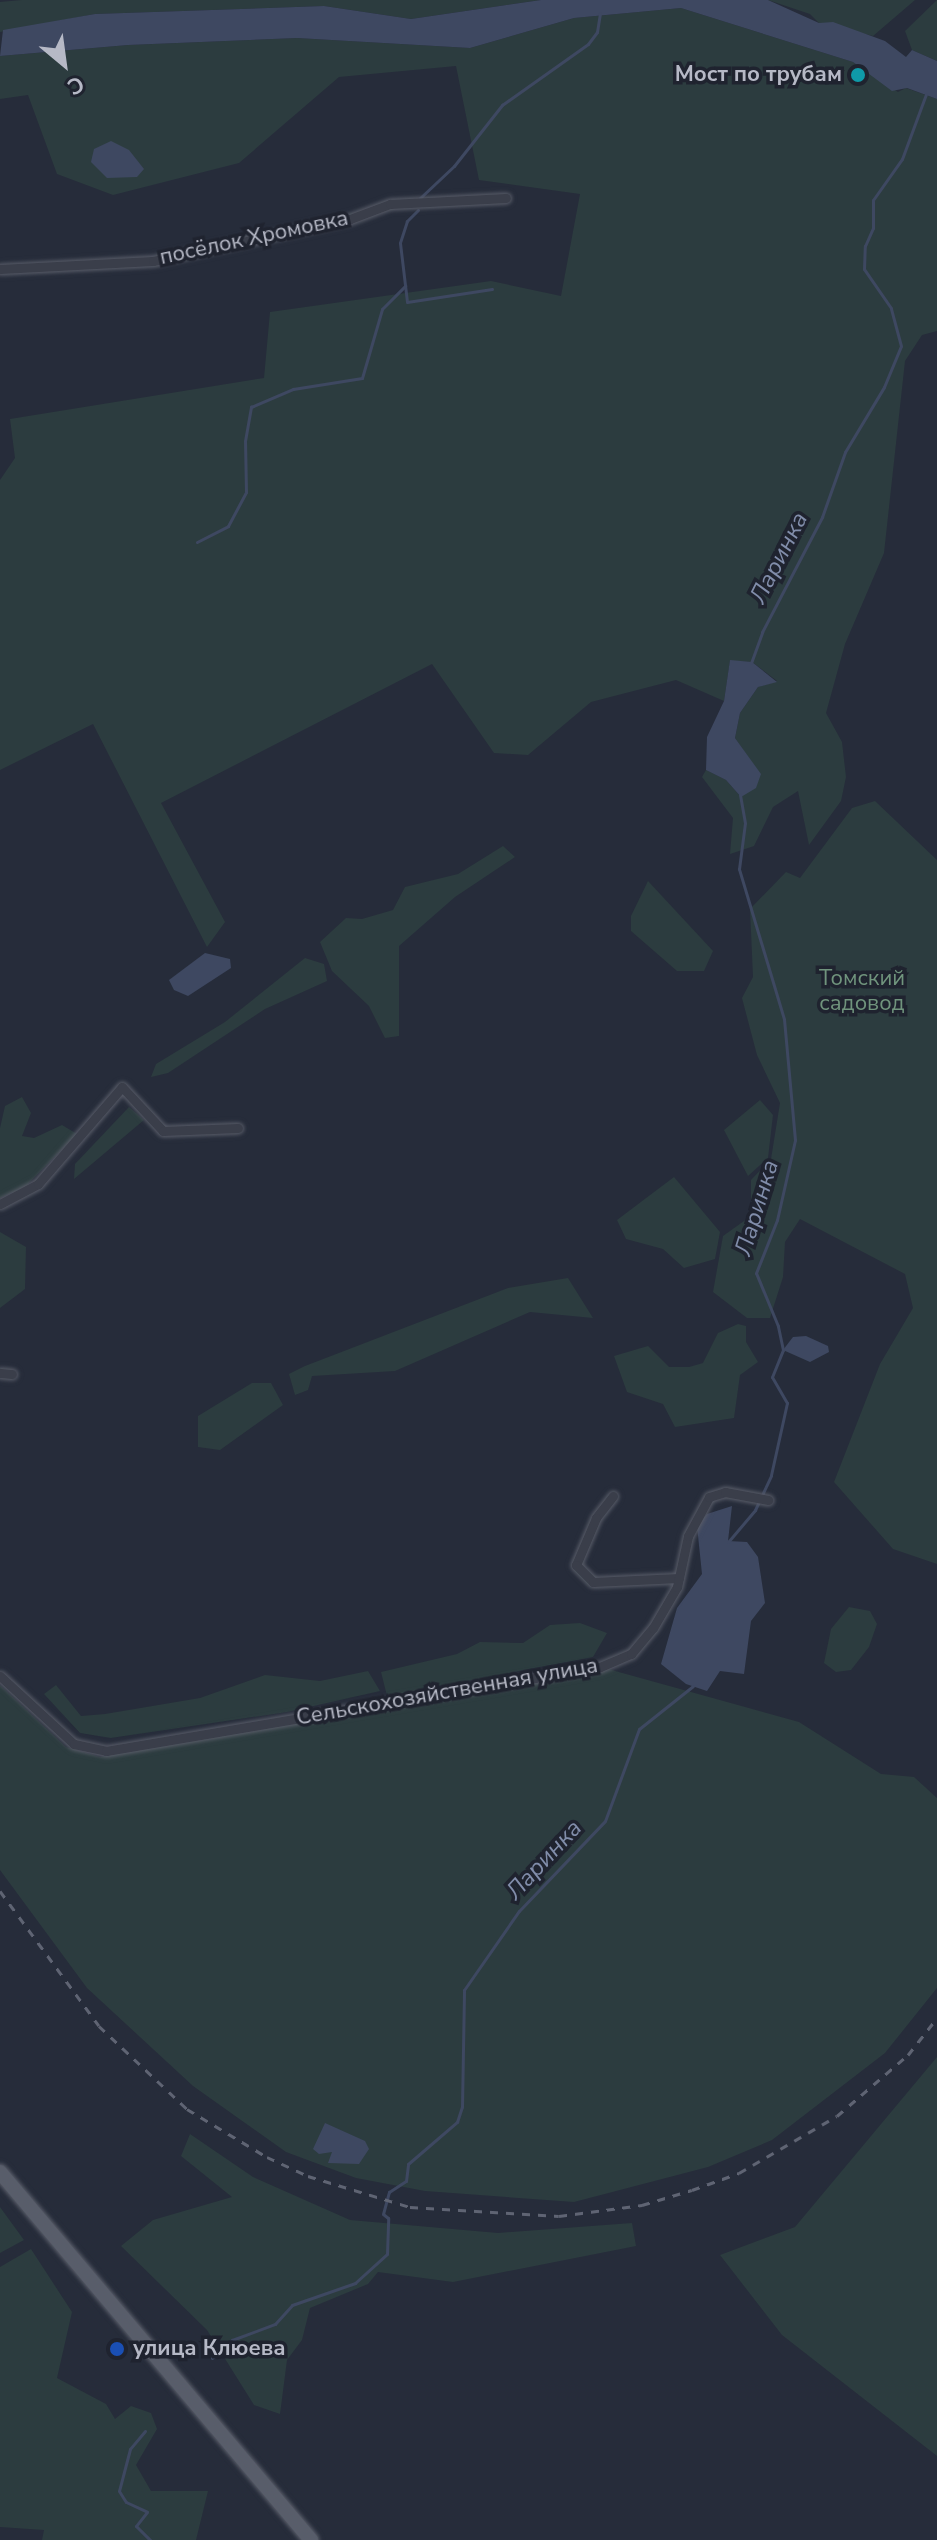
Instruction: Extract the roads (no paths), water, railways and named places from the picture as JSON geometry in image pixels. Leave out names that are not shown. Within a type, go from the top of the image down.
[{"type":"main road","points":[[0,2172],[311,2540]]},
{"type":"street","name":"посёлок Хромовка","points":[[0,269],[153,261],[350,219],[390,204],[506,198]]},
{"type":"street","points":[[0,1204],[38,1184],[122,1087],[163,1131],[238,1128]]},
{"type":"street","points":[[0,1373],[12,1374]]},
{"type":"street","name":"Сельскохозяйственная улица","points":[[0,1676],[74,1744],[106,1751],[600,1667],[631,1654],[653,1628],[679,1578],[688,1536],[709,1497],[754,1494],[768,1500]]},
{"type":"street","points":[[613,1496],[596,1518],[576,1565],[593,1582],[679,1578]]},
{"type":"water","points":[[541,0],[768,0],[819,23],[833,22],[885,41],[906,57],[912,50],[937,61],[937,99],[907,88],[892,91],[853,62],[681,8],[574,18],[470,48],[297,38],[128,45],[0,56],[3,30],[95,14],[324,6],[411,19]]},
{"type":"water","points":[[111,141],[129,150],[144,169],[137,177],[107,178],[91,162],[94,149]]},
{"type":"water","points":[[730,660],[752,662],[777,682],[758,687],[740,713],[735,738],[761,774],[756,788],[741,797],[726,780],[706,770],[707,737],[724,701]]},
{"type":"water","points":[[205,953],[230,959],[231,968],[188,996],[174,990],[169,980]]},
{"type":"water","points":[[806,1336],[828,1346],[829,1352],[810,1362],[783,1350],[793,1337]]},
{"type":"water","points":[[732,1506],[728,1541],[747,1542],[758,1557],[765,1603],[751,1621],[744,1674],[720,1671],[707,1691],[686,1684],[661,1664],[677,1608],[702,1574],[697,1526],[707,1514]]},
{"type":"water","points":[[325,2123],[365,2141],[369,2149],[359,2164],[328,2163],[332,2152],[319,2154],[313,2149]]},
{"type":"waterway","points":[[420,198],[454,166],[502,105],[588,44],[597,32],[600,13]]},
{"type":"waterway","name":"Ларинка","points":[[751,663],[762,632],[822,517],[845,452],[884,387],[901,346],[891,308],[864,269],[865,246],[873,228],[873,200],[902,159],[926,94]]},
{"type":"waterway","points":[[418,210],[407,221],[400,243],[407,302],[492,289]]},
{"type":"waterway","points":[[197,542],[228,526],[246,492],[245,441],[251,407],[293,389],[362,378],[382,309],[405,286]]},
{"type":"waterway","name":"Ларинка","points":[[728,1542],[755,1510],[771,1475],[787,1403],[772,1377],[783,1350],[778,1326],[756,1273],[777,1220],[795,1140],[784,1019],[739,869],[745,823],[740,794]]},
{"type":"waterway","name":"Ларинка","points":[[212,2358],[232,2340],[275,2324],[292,2305],[355,2283],[387,2254],[388,2218],[383,2214],[389,2192],[406,2181],[408,2164],[457,2122],[462,2107],[464,1990],[519,1911],[605,1821],[639,1729],[693,1686]]},
{"type":"waterway","name":"Ларинка","points":[[145,2431],[130,2449],[119,2491],[126,2502],[147,2512],[136,2526],[150,2540]]},
{"type":"railway","points":[[0,1891],[99,2026],[187,2109],[267,2157],[308,2176],[410,2207],[559,2216],[642,2205],[692,2190],[739,2173],[837,2116],[908,2055],[937,2018]]},
{"type":"place","name":"Мост по трубам","points":[[858,75]]},
{"type":"place","name":"улица Клюева","points":[[117,2349]]},
{"type":"park label","name":"Томский садовод","points":[[862,990]]}]
